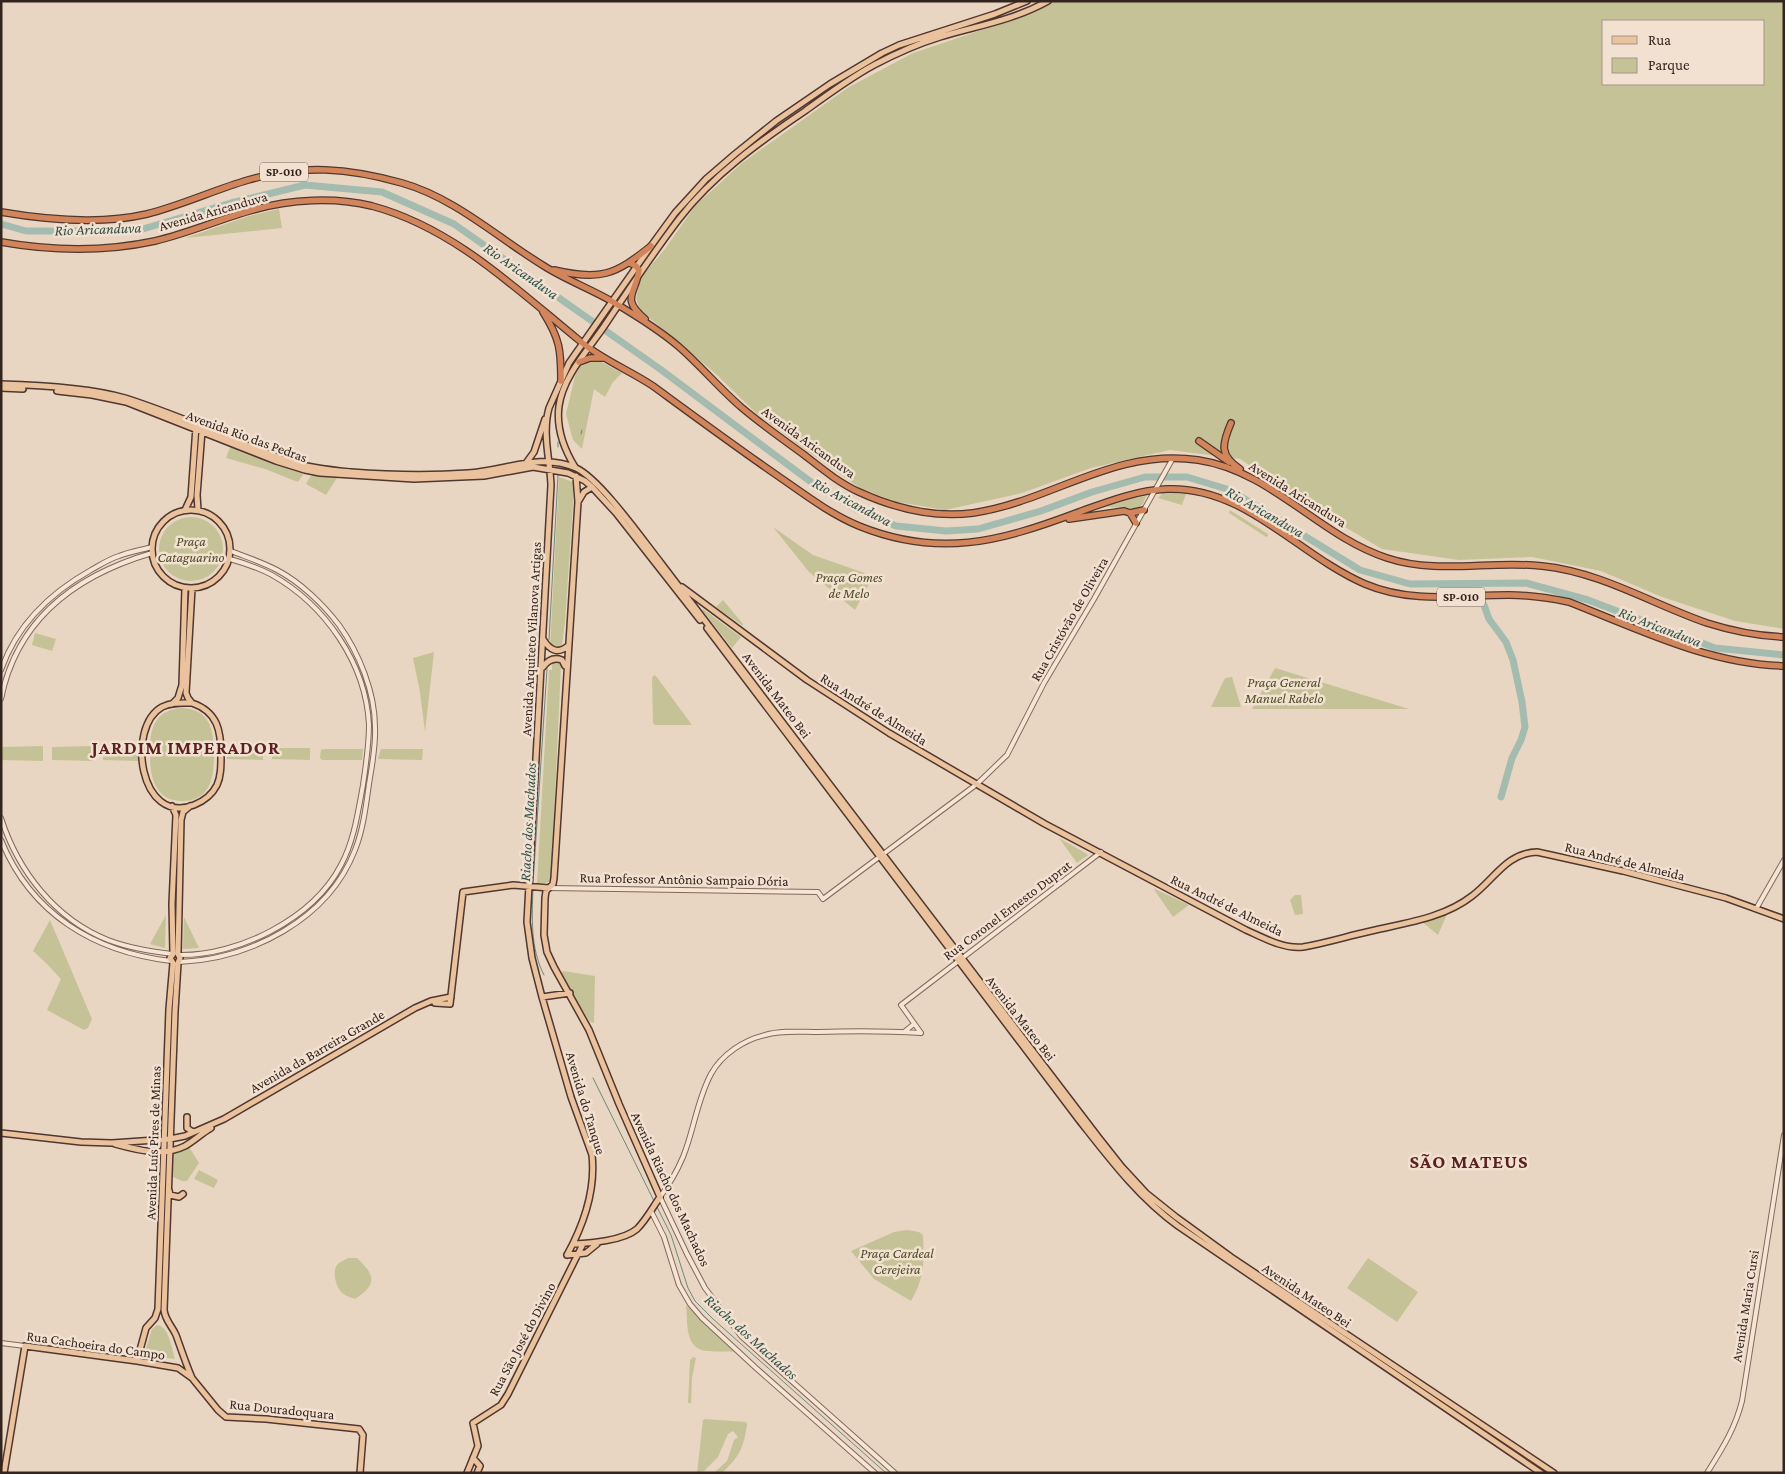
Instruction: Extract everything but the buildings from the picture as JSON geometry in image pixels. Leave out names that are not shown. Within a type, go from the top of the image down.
[{"type":"highway","name":"Avenida Aricanduva","points":[[1,212],[38,218],[74,220],[134,216],[177,205],[245,180],[276,173],[339,169],[408,184],[437,197],[468,215],[548,269],[612,301],[660,332],[682,350],[739,405],[808,458],[849,487],[883,502],[900,507],[948,514],[976,512],[1012,504],[1122,464],[1145,459],[1213,463],[1229,467],[1250,476],[1350,541],[1385,558],[1418,566],[1517,564],[1562,569],[1616,585],[1704,622],[1743,632],[1784,636]]},
{"type":"highway","name":"Avenida Aricanduva","points":[[1,242],[64,249],[125,246],[157,240],[256,209],[296,202],[331,200],[368,205],[417,222],[474,256],[537,304],[582,344],[650,384],[827,510],[864,528],[892,537],[929,543],[968,543],[1009,536],[1102,504],[1155,490],[1194,490],[1230,501],[1260,518],[1348,576],[1386,591],[1421,598],[1510,595],[1554,599],[1569,602],[1703,654],[1729,661],[1765,666],[1784,666]]},
{"type":"highway","points":[[548,269],[590,276],[618,269],[630,263],[651,246]]},
{"type":"highway","points":[[630,263],[636,266],[639,272],[631,294],[633,308],[660,332]]},
{"type":"highway","points":[[537,304],[551,324],[558,341],[561,358],[561,381]]},
{"type":"highway","points":[[579,362],[594,357],[608,359]]},
{"type":"highway","points":[[1230,423],[1223,442],[1225,454],[1231,463]]},
{"type":"highway","points":[[1199,441],[1250,476]]},
{"type":"highway","points":[[1054,521],[1119,511],[1130,513],[1144,510]]},
{"type":"highway","points":[[1130,513],[1136,523]]},
{"type":"main road","points":[[526,463],[533,453],[561,381],[582,344],[675,213],[706,179],[776,121],[857,67],[899,45],[995,14],[1027,1]]},
{"type":"main road","points":[[451,997],[463,892],[513,885],[549,888],[553,884],[578,502],[576,476],[574,467],[565,451],[558,421],[558,406],[562,392],[579,362],[679,219],[717,178],[764,140],[840,86],[872,66],[910,48],[940,37],[1007,19],[1048,1]]},
{"type":"main road","name":"Avenida Rio das Pedras","points":[[1,384],[84,390],[115,396],[158,409],[276,461],[320,473],[420,479],[484,476],[528,467],[550,468],[576,476]]},
{"type":"main road","name":"Avenida Rio das Pedras","points":[[1,388],[56,391],[115,400],[196,427]]},
{"type":"main road","points":[[547,414],[549,422],[554,424],[558,421]]},
{"type":"main road","points":[[547,414],[546,445],[549,462]]},
{"type":"main road","points":[[185,510],[191,497],[196,427]]},
{"type":"main road","points":[[198,510],[197,495],[203,430]]},
{"type":"main road","name":"Avenida Rio das Pedras","points":[[203,430],[290,462],[319,469],[436,475],[482,472],[526,463],[549,462],[574,467]]},
{"type":"main road","name":"Avenida Arquiteto Vilanova Artigas","points":[[542,997],[532,958],[528,922],[544,640],[551,485],[549,462]]},
{"type":"main road","name":"Avenida Mateo Bei","points":[[574,467],[590,477],[617,508],[676,583],[690,604]]},
{"type":"main road","name":"Avenida Mateo Bei","points":[[576,476],[592,487],[690,604],[1111,1161],[1143,1196],[1178,1226],[1542,1473]]},
{"type":"main road","points":[[578,502],[584,492],[592,487]]},
{"type":"main road","points":[[185,510],[198,510],[212,515],[222,524],[229,537],[230,559],[218,578],[206,585],[185,588],[169,581],[163,576],[158,569],[152,553],[152,547],[156,532],[162,523],[175,513],[185,510]]},
{"type":"main road","name":"Rua André de Almeida","points":[[676,583],[807,680],[889,732],[1045,824],[1246,930],[1290,947],[1309,946],[1442,912],[1473,896],[1501,867],[1515,857],[1529,852],[1537,852],[1623,871],[1726,898],[1784,919]]},
{"type":"main road","points":[[172,704],[180,694],[182,685],[185,588]]},
{"type":"main road","points":[[192,588],[186,693],[192,703],[210,714],[218,726],[221,770],[220,779],[210,795],[202,802],[190,806],[172,806],[157,798],[151,792],[144,775],[144,737],[150,720],[159,710],[172,704],[192,703]]},
{"type":"main road","points":[[690,604],[706,605]]},
{"type":"main road","points":[[544,640],[547,646],[554,650],[563,650],[568,646]]},
{"type":"main road","points":[[542,668],[548,661],[558,659],[564,662],[566,669]]},
{"type":"main road","name":"Avenida Luís Pires de Minas","points":[[172,806],[176,816],[172,904],[175,958]]},
{"type":"main road","name":"Avenida Luís Pires de Minas","points":[[136,1361],[146,1328],[157,1315],[158,1309],[181,820],[183,812],[190,806]]},
{"type":"main road","name":"Avenida Riacho dos Machados","points":[[549,888],[545,898],[544,927],[550,960],[589,1030],[618,1104],[659,1199]]},
{"type":"main road","name":"Avenida Mateo Bei","points":[[959,960],[1104,1146],[1155,1201],[1231,1257],[1554,1473]]},
{"type":"main road","points":[[542,997],[570,994]]},
{"type":"main road","name":"Avenida da Barreira Grande","points":[[112,1143],[141,1151],[166,1151],[182,1147],[224,1119],[423,1004],[451,997],[450,1004],[423,1004]]},
{"type":"main road","name":"Avenida do Tanque","points":[[542,997],[571,1097],[592,1155],[593,1164],[589,1206],[573,1244]]},
{"type":"main road","points":[[187,1118],[188,1128],[194,1132]]},
{"type":"main road","name":"Avenida da Barreira Grande","points":[[1,1133],[81,1142],[112,1143],[167,1140],[184,1136],[224,1119]]},
{"type":"main road","points":[[182,1147],[186,1142],[184,1136]]},
{"type":"main road","points":[[141,1151],[139,1144],[143,1141]]},
{"type":"main road","name":"Avenida Luís Pires de Minas","points":[[166,1151],[168,1198],[164,1310],[184,1360]]},
{"type":"main road","points":[[168,1188],[170,1194],[175,1197],[183,1194]]},
{"type":"main road","points":[[168,1198],[174,1198],[181,1203]]},
{"type":"main road","points":[[597,1244],[587,1252],[567,1255],[573,1244],[597,1244],[636,1229],[659,1199]]},
{"type":"main road","name":"Rua São José do Divino","points":[[473,1458],[478,1446],[474,1423],[501,1405],[508,1394],[583,1244]]},
{"type":"main road","points":[[152,1322],[161,1320],[168,1322]]},
{"type":"main road","points":[[4,1473],[25,1346]]},
{"type":"main road","name":"Rua Cachoeira do Campo","points":[[25,1346],[178,1368],[184,1360]]},
{"type":"main road","name":"Rua Douradoquara","points":[[184,1360],[192,1378],[226,1417],[266,1418],[359,1429],[362,1435],[360,1473]]},
{"type":"main road","name":"Rua Douradoquara","points":[[178,1368],[192,1378]]},
{"type":"main road","points":[[467,1473],[473,1458],[480,1466],[477,1473]]},
{"type":"street","name":"Rua Cristóvão de Oliveira","points":[[818,892],[823,899],[977,784],[999,763],[1012,746],[1044,683],[1171,461]]},
{"type":"street","points":[[1,670],[12,644],[21,630],[38,608],[54,594],[77,578],[117,556],[152,547]]},
{"type":"street","points":[[1,840],[16,869],[32,891],[70,926],[95,941],[119,951],[175,958],[211,959],[250,948],[281,933],[303,918],[338,881],[356,849],[372,769],[376,727],[371,698],[360,664],[338,624],[316,600],[294,581],[277,570],[231,551]]},
{"type":"street","points":[[1,699],[8,672],[18,649],[34,624],[50,607],[78,585],[126,561],[152,553]]},
{"type":"street","points":[[1,818],[14,851],[28,875],[42,893],[61,911],[84,927],[107,939],[175,958],[214,952],[248,942],[285,923],[311,903],[329,883],[342,865],[357,818],[365,771],[369,724],[365,698],[354,665],[338,636],[323,616],[291,586],[264,571],[230,559]]},
{"type":"street","name":"Rua Coronel Ernesto Duprat","points":[[914,1024],[900,1006],[1101,852]]},
{"type":"street","points":[[1756,908],[1784,860]]},
{"type":"street","name":"Rua Professor Antônio Sampaio Dória","points":[[549,888],[818,892]]},
{"type":"street","points":[[659,1199],[672,1180],[683,1157],[711,1074],[717,1064],[734,1049],[755,1038],[778,1032],[922,1033],[914,1024],[904,1032]]},
{"type":"street","name":"Avenida Maria Cursi","points":[[1707,1473],[1731,1434],[1742,1401],[1784,1135]]},
{"type":"street","name":"Avenida Riacho dos Machados","points":[[659,1199],[705,1288],[741,1336],[895,1473]]},
{"type":"street","points":[[652,1210],[664,1237],[679,1285],[702,1318],[875,1473]]},
{"type":"street","name":"Rua Cachoeira do Campo","points":[[1,1342],[25,1346]]},
{"type":"green space","points":[[1052,1],[1784,1],[1784,629],[1735,621],[1662,597],[1601,571],[1532,557],[1459,560],[1382,549],[1306,504],[1240,459],[1170,450],[1091,468],[1022,493],[945,510],[897,502],[861,489],[756,413],[716,374],[640,310],[636,298],[641,277],[665,249],[695,206],[742,163],[849,87],[913,53],[1038,11]]},
{"type":"green space","points":[[279,209],[282,228],[185,238],[249,216]]},
{"type":"green space","points":[[596,359],[622,373],[613,382],[605,397],[594,389],[582,449],[573,440],[566,414],[575,376],[583,362]]},
{"type":"green space","points":[[230,447],[237,448],[270,463],[304,473],[298,482],[265,469],[226,458]]},
{"type":"green space","points":[[313,475],[337,478],[326,495],[306,484]]},
{"type":"green space","points":[[559,477],[573,482],[573,504],[565,622],[562,645],[556,649],[550,647]]},
{"type":"green space","points":[[1164,492],[1186,494],[1182,505],[1158,498]]},
{"type":"green space","points":[[1146,496],[1143,504],[1137,509],[1107,507],[1119,501]]},
{"type":"green space","points":[[1230,510],[1268,534],[1268,536],[1266,537],[1229,513]]},
{"type":"green space","name":"Praça Cataguarino","points":[[185,517],[197,517],[214,526],[221,537],[223,549],[221,561],[214,572],[197,581],[185,581],[173,576],[164,567],[159,555],[159,543],[164,531],[173,522]]},
{"type":"green space","name":"Praça Gomes de Melo","points":[[773,527],[813,555],[873,576],[855,610],[809,572]]},
{"type":"green space","points":[[723,600],[743,624],[743,626],[716,607]]},
{"type":"green space","points":[[702,610],[741,637],[732,648]]},
{"type":"green space","points":[[35,633],[56,639],[52,651],[32,645]]},
{"type":"green space","points":[[434,652],[425,732],[413,658]]},
{"type":"green space","points":[[552,660],[557,661],[561,666],[551,881],[537,883],[549,670],[552,670]]},
{"type":"green space","name":"Praça General Manuel Rabelo","points":[[1275,668],[1409,709],[1252,709]]},
{"type":"green space","points":[[654,675],[692,725],[655,725],[653,723],[652,678]]},
{"type":"green space","points":[[1232,677],[1241,707],[1211,707],[1225,678]]},
{"type":"green space","points":[[180,708],[190,709],[204,716],[211,729],[214,754],[212,779],[205,792],[192,800],[182,801],[173,800],[160,793],[151,773],[150,757],[150,740],[154,725],[163,714]]},
{"type":"green space","points":[[43,746],[43,761],[1,760],[1,747]]},
{"type":"green space","points":[[94,746],[94,761],[52,760],[52,747]]},
{"type":"green space","points":[[103,748],[139,748],[138,761],[103,760]]},
{"type":"green space","points":[[271,748],[310,748],[310,760],[272,759]]},
{"type":"green space","points":[[227,749],[263,749],[263,760],[227,759]]},
{"type":"green space","points":[[363,749],[362,760],[322,760],[320,758],[321,750]]},
{"type":"green space","points":[[381,749],[423,749],[422,760],[378,759]]},
{"type":"green space","points":[[1059,838],[1087,854],[1088,855],[1077,863]]},
{"type":"green space","points":[[1153,888],[1189,905],[1173,917]]},
{"type":"green space","points":[[1295,895],[1301,895],[1303,914],[1295,915],[1290,900]]},
{"type":"green space","points":[[1448,912],[1438,935],[1421,921]]},
{"type":"green space","points":[[166,915],[165,948],[150,944]]},
{"type":"green space","points":[[184,917],[199,948],[183,949]]},
{"type":"green space","points":[[50,920],[92,1019],[88,1028],[84,1030],[47,1010],[61,979],[33,951]]},
{"type":"green space","points":[[563,971],[595,976],[594,1023],[590,1022],[586,1016],[561,973]]},
{"type":"green space","points":[[189,1147],[199,1163],[187,1181],[182,1181],[171,1176],[171,1152]]},
{"type":"green space","points":[[199,1170],[218,1180],[214,1188],[194,1179]]},
{"type":"green space","name":"Praça Cardeal Cerejeira","points":[[907,1230],[919,1232],[923,1235],[923,1269],[916,1292],[911,1301],[874,1279],[851,1251],[894,1232]]},
{"type":"green space","points":[[348,1258],[357,1258],[368,1269],[371,1279],[368,1289],[355,1299],[341,1292],[335,1279],[337,1265]]},
{"type":"green space","points":[[1368,1258],[1418,1292],[1397,1322],[1347,1288]]},
{"type":"green space","points":[[686,1305],[736,1352],[701,1350],[695,1346],[689,1335]]},
{"type":"green space","points":[[157,1325],[161,1326],[167,1334],[175,1359],[144,1355],[152,1329]]},
{"type":"green space","points":[[693,1357],[696,1358],[692,1378],[691,1403],[688,1403],[690,1360]]},
{"type":"green space","points":[[703,1420],[746,1422],[747,1424],[740,1452],[722,1473],[714,1473],[727,1461],[734,1440],[738,1437],[733,1431],[728,1434],[718,1457],[704,1471],[697,1473]]},
{"type":"waterway","name":"Rio Aricanduva","points":[[1,224],[26,231],[136,231],[231,203],[305,185],[382,192],[454,224],[660,369],[819,488],[856,509],[896,526],[946,531],[978,529],[1041,511],[1092,492],[1145,477],[1187,477],[1230,490],[1360,570],[1410,584],[1526,583],[1588,600],[1715,648],[1784,655]]},
{"type":"waterway","name":"Riacho dos Machados","points":[[581,434],[582,430]]},
{"type":"waterway","name":"Riacho dos Machados","points":[[558,442],[558,447]]},
{"type":"waterway","name":"Riacho dos Machados","points":[[549,640],[558,475]]},
{"type":"waterway","points":[[1484,605],[1489,619],[1506,642],[1513,660],[1525,727],[1512,758],[1501,797]]},
{"type":"waterway","name":"Riacho dos Machados","points":[[533,884],[547,669]]},
{"type":"waterway","name":"Riacho dos Machados","points":[[533,888],[532,921],[534,943],[539,965],[544,975]]},
{"type":"waterway","name":"Riacho dos Machados","points":[[593,1078],[654,1201]]},
{"type":"waterway","name":"Riacho dos Machados","points":[[657,1207],[671,1235],[688,1288],[695,1301],[886,1473]]},
{"type":"district","name":"JARDIM IMPERADOR","points":[[186,747]]},
{"type":"district","name":"SÃO MATEUS","points":[[1469,1161]]}]
